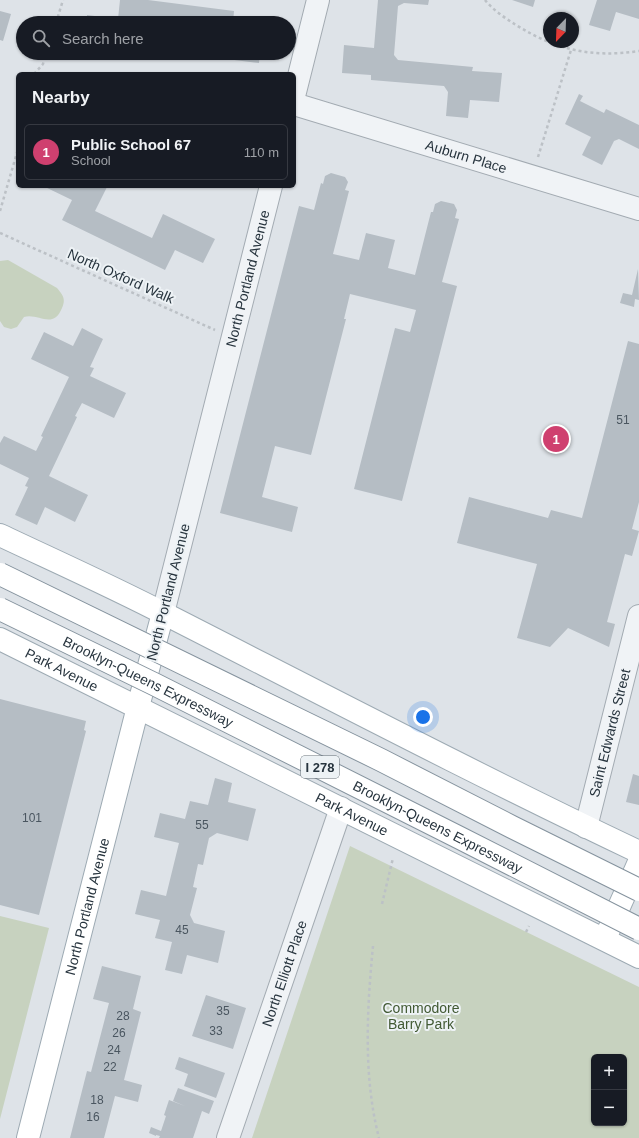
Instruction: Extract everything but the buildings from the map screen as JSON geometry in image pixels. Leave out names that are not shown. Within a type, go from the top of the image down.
[{"type":"main road","points":[[0,535],[164,613],[371,720],[639,852]]},
{"type":"main road","name":"I 278","points":[[0,574],[381,760],[639,890]]},
{"type":"main road","name":"Brooklyn-Queens Expressway","points":[[0,609],[204,709],[639,929]]},
{"type":"main road","name":"North Portland Avenue","points":[[28,1138],[138,707],[164,613]]},
{"type":"main road","name":"Park Avenue","points":[[0,639],[341,808],[604,941],[639,957]]},
{"type":"main road","points":[[604,941],[639,862]]},
{"type":"street","points":[[296,88],[318,0]]},
{"type":"street","name":"Auburn Place","points":[[296,105],[639,209]]},
{"type":"street","name":"North Portland Avenue","points":[[164,613],[270,188]]},
{"type":"street","name":"Saint Edwards Street","points":[[586,827],[639,616]]},
{"type":"street","name":"North Elliott Place","points":[[228,1138],[341,808]]},
{"type":"path","points":[[58,16],[63,0]]},
{"type":"path","points":[[485,0],[505,18],[546,42],[571,50],[601,54],[639,51]]},
{"type":"path","points":[[538,157],[571,50]]},
{"type":"path","points":[[36,72],[43,64],[44,60]]},
{"type":"path","points":[[0,211],[16,156]]},
{"type":"path","name":"North Oxford Walk","points":[[0,233],[232,338]]},
{"type":"path","points":[[382,904],[392,858]]},
{"type":"path","points":[[526,932],[529,926]]},
{"type":"path","points":[[373,946],[367,1040],[372,1099],[379,1138]]},
{"type":"green space","points":[[8,260],[59,290],[64,302],[58,315],[50,319],[30,316],[24,317],[17,327],[11,329],[4,327],[0,321],[0,261]]},
{"type":"green space","name":"Commodore Barry Park","points":[[350,846],[639,987],[639,1138],[252,1138]]},
{"type":"green space","points":[[0,916],[49,928],[0,1119]]},
{"type":"place","name":"Public School 67","points":[[556,439]]}]
